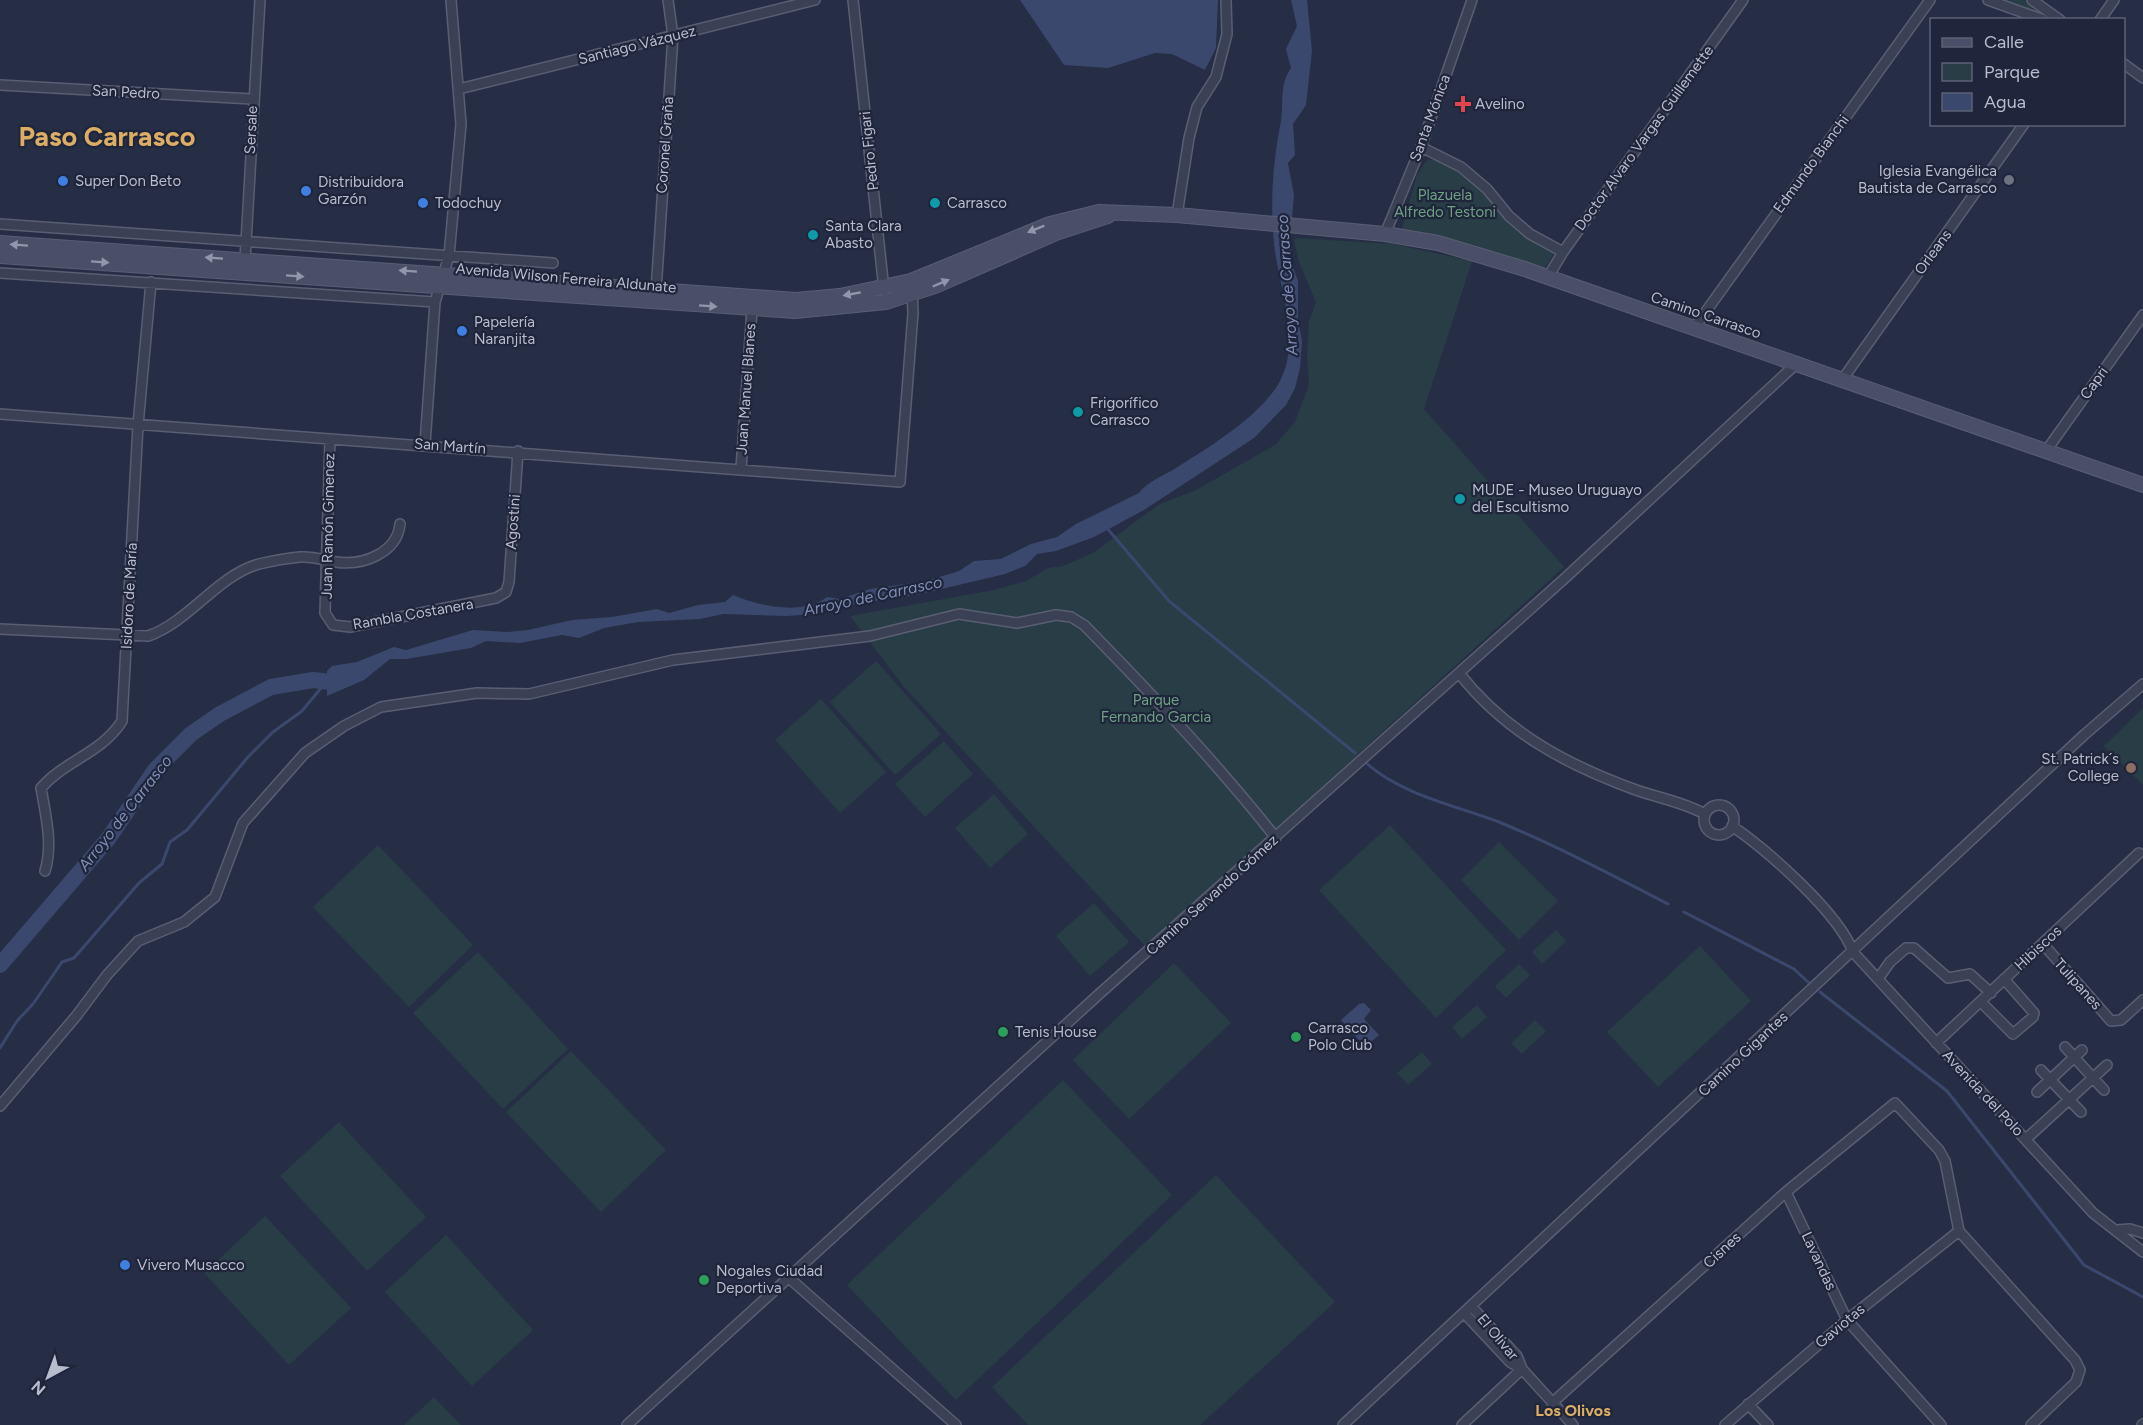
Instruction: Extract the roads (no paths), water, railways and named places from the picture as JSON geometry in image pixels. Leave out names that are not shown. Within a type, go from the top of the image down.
[{"type":"main road","name":"Avenida Wilson Ferreira Aldunate","points":[[0,243],[245,260],[752,309],[818,310],[911,287],[1112,214],[1178,215],[1247,221]]},
{"type":"main road","name":"Camino Carrasco","points":[[1247,221],[1384,234],[1438,243],[1548,277],[2143,485]]},
{"type":"main road","name":"Avenida Wilson Ferreira Aldunate","points":[[0,256],[796,300],[885,295]]},
{"type":"street","name":"Sersale","points":[[245,260],[252,99],[260,0]]},
{"type":"street","points":[[425,444],[435,302],[449,256],[461,124],[451,0]]},
{"type":"street","name":"Coronel Graña","points":[[656,291],[673,36],[668,0]]},
{"type":"street","name":"Santiago Vázquez","points":[[459,89],[815,0]]},
{"type":"street","name":"Pedro Figari","points":[[853,0],[885,295]]},
{"type":"street","points":[[1178,215],[1197,107],[1216,76],[1227,34],[1226,0]]},
{"type":"street","name":"Santa Mónica","points":[[1384,234],[1421,147],[1472,0]]},
{"type":"street","name":"Doctor Alvaro Vargas Guillemette","points":[[1548,277],[1563,252],[1743,0]]},
{"type":"street","name":"Edmundo Bianchi","points":[[1694,328],[1930,0]]},
{"type":"street","points":[[1988,0],[2038,18]]},
{"type":"street","points":[[2032,0],[2057,18]]},
{"type":"street","points":[[2101,18],[2114,0]]},
{"type":"street","points":[[2125,65],[2143,78]]},
{"type":"street","name":"San Pedro","points":[[0,86],[252,99]]},
{"type":"street","name":"Orleans","points":[[1842,380],[2023,126]]},
{"type":"street","points":[[1421,147],[1461,167],[1487,189],[1509,216],[1530,234],[1563,252]]},
{"type":"street","name":"Avenida Wilson Ferreira Aldunate","points":[[0,224],[553,263]]},
{"type":"street","points":[[0,273],[435,302]]},
{"type":"street","name":"Isidoro de María","points":[[45,871],[49,855],[49,838],[41,788],[51,777],[99,747],[122,721],[138,425],[151,282]]},
{"type":"street","name":"San Martín","points":[[0,414],[518,451],[900,482],[914,313],[911,287]]},
{"type":"street","name":"Juan Manuel Blanes","points":[[741,469],[752,309]]},
{"type":"street","name":"Capri","points":[[2046,451],[2143,315]]},
{"type":"street","name":"Camino Servando Gómez","points":[[627,1425],[1097,996],[1459,673],[1796,364]]},
{"type":"street","name":"Juan Ramón Gimenez","points":[[325,613],[330,439]]},
{"type":"street","name":"Agostini","points":[[506,592],[510,582],[518,451]]},
{"type":"street","points":[[0,629],[148,636],[165,630],[211,593],[257,565],[301,557],[338,562],[380,555],[399,535],[400,524]]},
{"type":"street","name":"Rambla Costanera","points":[[325,613],[333,625],[350,627],[496,598],[506,592]]},
{"type":"street","points":[[0,1106],[77,1015],[107,975],[138,941],[184,922],[215,897],[243,823],[305,753],[344,726],[381,707],[477,693],[529,694],[673,660],[870,636],[959,614],[1017,623],[1056,615],[1071,617],[1084,625],[1236,786],[1276,838]]},
{"type":"street","points":[[1459,673],[1478,696],[1509,724],[1552,754],[1583,771],[1705,813]]},
{"type":"street","name":"Camino Gigantes","points":[[1342,1425],[2084,735],[2143,684]]},
{"type":"street","points":[[1712,807],[1725,807],[1733,817],[1732,826],[1726,833],[1712,833],[1704,823],[1705,813],[1712,807]]},
{"type":"street","name":"Avenida del Polo","points":[[1732,826],[1787,870],[1848,937],[1853,952],[2093,1212],[2117,1230],[2126,1241],[2143,1252]]},
{"type":"street","name":"Hibiscos","points":[[1936,1043],[2139,853]]},
{"type":"street","name":"Tulipanes","points":[[2043,944],[2111,1021],[2121,1020],[2143,1000]]},
{"type":"street","points":[[1878,979],[1890,962],[1906,948],[1914,948],[1944,976],[1952,978],[1970,974],[1991,993]]},
{"type":"street","points":[[1981,1002],[2013,1034],[2033,1017],[2034,1013],[2004,980]]},
{"type":"street","points":[[2065,1047],[2078,1054],[2104,1090]]},
{"type":"street","points":[[2037,1092],[2078,1054]]},
{"type":"street","points":[[2026,1139],[2107,1065]]},
{"type":"street","points":[[2042,1070],[2081,1112]]},
{"type":"street","name":"Cisnes","points":[[1552,1403],[1786,1192],[1895,1103],[1939,1150],[1945,1161],[1959,1231]]},
{"type":"street","name":"Lavandas","points":[[1786,1192],[1846,1320],[1941,1425]]},
{"type":"street","points":[[2117,1230],[2130,1229],[2143,1233]]},
{"type":"street","points":[[1959,1231],[2075,1360],[2080,1370],[2076,1382],[2031,1425]]},
{"type":"street","name":"Gaviotas","points":[[1725,1425],[1846,1320],[1959,1231]]},
{"type":"street","points":[[789,1278],[956,1425]]},
{"type":"street","name":"El Olivar","points":[[1471,1306],[1517,1356],[1522,1369]]},
{"type":"street","name":"El Olivar","points":[[1464,1313],[1510,1362],[1522,1369],[1573,1425]]},
{"type":"street","points":[[1462,1425],[1522,1369]]},
{"type":"street","points":[[1748,1404],[1768,1425]]},
{"type":"water","points":[[1020,0],[1218,0],[1216,48],[1205,70],[1172,54],[1155,53],[1108,68],[1064,65]]},
{"type":"water","points":[[1291,0],[1307,0],[1312,51],[1306,105],[1293,124],[1295,155],[1288,163],[1294,195],[1290,240],[1293,267],[1298,281],[1298,320],[1302,341],[1300,368],[1295,388],[1286,405],[1254,438],[1144,510],[1094,537],[1056,551],[1037,554],[1025,566],[1005,574],[916,595],[860,603],[812,614],[787,616],[723,614],[700,619],[638,622],[604,628],[579,638],[562,635],[520,643],[486,641],[471,648],[406,659],[390,659],[364,680],[327,696],[327,671],[332,666],[357,662],[394,647],[406,650],[473,630],[507,632],[528,630],[572,620],[612,617],[657,609],[669,613],[698,605],[725,602],[733,595],[755,603],[793,608],[817,603],[827,597],[840,599],[870,589],[926,581],[959,571],[974,561],[1001,559],[1031,544],[1057,537],[1076,524],[1139,493],[1151,482],[1218,441],[1248,418],[1272,394],[1280,381],[1289,347],[1287,312],[1274,243],[1272,196],[1283,87],[1291,68],[1286,49],[1297,26]]},
{"type":"water","points":[[1364,1003],[1371,1010],[1364,1019],[1379,1035],[1365,1047],[1341,1020],[1359,1004]]},
{"type":"waterway","points":[[1106,527],[1169,601],[1355,753]]},
{"type":"waterway","name":"Arroyo de Carrasco","points":[[0,965],[108,839],[155,770],[191,734],[220,714],[271,687],[313,680],[331,682],[346,677]]},
{"type":"waterway","points":[[0,1048],[17,1021],[33,1004],[62,962],[74,958],[139,883],[162,864],[170,842],[187,830],[248,757],[273,732],[302,711],[326,682]]},
{"type":"waterway","points":[[1366,763],[1380,774],[1412,791],[1521,831],[1668,904]]},
{"type":"waterway","points":[[1684,912],[1794,969],[1808,982]]},
{"type":"waterway","points":[[1820,992],[1947,1091],[2084,1265],[2143,1297]]},
{"type":"place","name":"Avelino","points":[[1463,104]]},
{"type":"place","name":"Iglesia Evangélica Bautista de Carrasco","points":[[2009,180]]},
{"type":"place","name":"Super Don Beto","points":[[63,181]]},
{"type":"place","name":"Distribuidora Garzón","points":[[306,191]]},
{"type":"place","name":"Todochuy","points":[[423,203]]},
{"type":"place","name":"Carrasco","points":[[935,203]]},
{"type":"place","name":"Santa Clara Abasto","points":[[813,235]]},
{"type":"place","name":"Papelería Naranjita","points":[[462,331]]},
{"type":"place","name":"Frigorífico Carrasco","points":[[1078,412]]},
{"type":"place","name":"MUDE - Museo Uruguayo del Escultismo","points":[[1460,499]]},
{"type":"place","name":"St. Patrick´s College","points":[[2131,768]]},
{"type":"place","name":"Tenis House","points":[[1003,1032]]},
{"type":"place","name":"Carrasco Polo Club","points":[[1296,1037]]},
{"type":"place","name":"Vivero Musacco","points":[[125,1265]]},
{"type":"place","name":"Nogales Ciudad Deportiva","points":[[704,1280]]},
{"type":"district","name":"Paso Carrasco","points":[[107,136]]},
{"type":"district","name":"Los Olivos","points":[[1573,1410]]},
{"type":"park label","name":"Plazuela Alfredo Testoni","points":[[1445,204]]},
{"type":"park label","name":"Parque Fernando Garcia","points":[[1156,708]]}]
